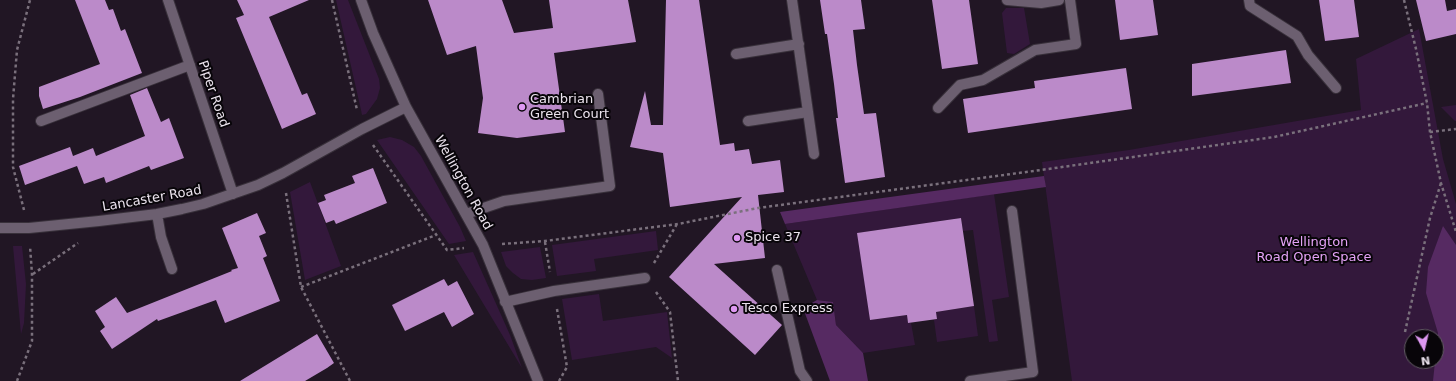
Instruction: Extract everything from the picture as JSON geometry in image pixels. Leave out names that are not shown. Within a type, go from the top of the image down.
[{"type":"street","name":"Wellington Road","points":[[361,0],[373,33],[406,107],[483,245],[538,381]]},
{"type":"street","points":[[792,0],[814,154]]},
{"type":"street","points":[[1007,0],[1041,3],[1059,0]]},
{"type":"street","points":[[938,108],[960,85],[983,80],[1034,50],[1076,44],[1070,0]]},
{"type":"street","name":"Piper Road","points":[[171,1],[190,66],[233,194]]},
{"type":"street","points":[[1249,3],[1297,36],[1308,56],[1336,88]]},
{"type":"street","points":[[736,54],[799,44]]},
{"type":"street","points":[[41,121],[190,66]]},
{"type":"street","points":[[466,214],[504,201],[610,186],[598,94]]},
{"type":"street","name":"Lancaster Road","points":[[0,228],[29,228],[157,214],[182,209],[233,194],[258,185],[283,173],[362,129],[406,107]]},
{"type":"street","points":[[748,121],[808,112]]},
{"type":"street","points":[[970,381],[1033,372],[1012,211]]},
{"type":"street","points":[[157,214],[161,237],[172,269]]},
{"type":"street","points":[[777,270],[800,371],[807,381]]},
{"type":"street","points":[[505,302],[554,291],[645,278]]},
{"type":"path","points":[[17,381],[32,342],[32,274],[29,228],[13,167],[13,99],[17,50],[30,0]]},
{"type":"path","points":[[1404,0],[1416,49],[1430,132],[1441,182],[1456,232]]},
{"type":"path","points":[[447,250],[483,245],[545,241],[678,224],[758,208],[1274,137],[1426,103]]},
{"type":"path","points":[[1430,132],[1456,129]]},
{"type":"path","points":[[283,173],[301,287],[350,381]]},
{"type":"path","points":[[1406,329],[1430,218],[1441,182]]},
{"type":"path","points":[[32,274],[95,232],[99,221]]},
{"type":"path","points":[[678,224],[645,278],[670,312],[678,381]]},
{"type":"path","points":[[301,287],[436,235]]},
{"type":"path","points":[[545,241],[567,367],[559,381]]},
{"type":"green space","points":[[336,0],[348,0],[379,79],[380,88],[377,99],[366,114],[362,115],[361,110]]},
{"type":"green space","points":[[1006,8],[1024,8],[1030,44],[1014,54],[1007,53],[1002,13]]},
{"type":"green space","name":"Wellington Road Open Space","points":[[1419,29],[1443,159],[1456,204],[1456,381],[1072,381],[1042,162],[1129,150],[1361,110],[1356,59]]},
{"type":"green space","points":[[1456,105],[1456,121],[1455,121],[1441,107]]},
{"type":"green space","points":[[390,137],[402,140],[414,147],[421,156],[460,227],[466,241],[449,244],[377,140]]},
{"type":"green space","points":[[310,182],[341,266],[305,280],[290,192]]},
{"type":"green space","points":[[994,194],[1009,297],[992,300],[998,341],[989,342],[973,230],[963,231],[961,218],[858,233],[870,320],[907,315],[908,323],[911,323],[915,345],[863,353],[836,325],[833,302],[817,300],[785,224]]},
{"type":"green space","points":[[656,231],[658,250],[594,259],[596,271],[557,276],[552,245]]},
{"type":"green space","points":[[13,246],[22,246],[26,284],[24,323],[21,334]]},
{"type":"green space","points":[[540,247],[546,278],[532,280],[521,279],[513,273],[506,266],[501,252]]},
{"type":"green space","points":[[473,252],[510,335],[522,368],[454,255]]},
{"type":"green space","points":[[599,294],[603,321],[667,312],[672,358],[656,347],[572,360],[562,299]]},
{"type":"green space","points":[[974,306],[978,336],[937,342],[934,320],[937,319],[936,312]]},
{"type":"shaded area","points":[[1044,176],[1046,187],[785,224],[780,212]]},
{"type":"shaded area","points":[[1443,226],[1456,245],[1456,381],[1433,381],[1434,369],[1444,369],[1444,329],[1437,329],[1426,293],[1428,267]]},
{"type":"shaded area","points":[[817,300],[833,302],[836,325],[863,353],[868,381],[830,381],[803,308]]},
{"type":"building","points":[[75,0],[105,0],[109,10],[113,9],[121,31],[125,29],[142,73],[80,97],[43,109],[39,96],[39,87],[100,64]]},
{"type":"building","points":[[237,0],[309,0],[269,17],[302,95],[307,93],[316,114],[282,129],[236,18],[244,15]]},
{"type":"building","points":[[428,0],[502,0],[514,33],[553,28],[549,0],[628,0],[636,42],[554,53],[565,132],[517,138],[478,133],[483,98],[476,46],[447,55]]},
{"type":"building","points":[[666,0],[699,0],[720,145],[734,143],[735,151],[749,149],[752,164],[780,160],[784,192],[758,195],[765,258],[714,264],[782,325],[755,355],[669,277],[742,197],[670,207],[663,153],[630,147],[645,91],[651,125],[663,125]]},
{"type":"building","points":[[820,0],[861,0],[865,29],[853,30],[857,65],[864,114],[876,113],[885,177],[845,183],[836,118],[838,118],[834,84],[827,34],[825,34]]},
{"type":"building","points":[[932,0],[969,0],[978,64],[942,69]]},
{"type":"building","points":[[1115,0],[1153,0],[1158,35],[1120,40]]},
{"type":"building","points":[[1319,0],[1354,0],[1359,37],[1325,41]]},
{"type":"building","points":[[1416,0],[1445,0],[1447,11],[1456,9],[1456,34],[1426,41]]},
{"type":"building","points":[[1286,50],[1291,83],[1192,96],[1192,64]]},
{"type":"building","points":[[1126,68],[1132,109],[968,133],[963,99],[1035,88],[1034,81]]},
{"type":"building","points":[[147,88],[161,122],[169,118],[184,158],[151,170],[149,166],[106,183],[104,177],[84,184],[77,166],[25,185],[19,166],[70,147],[73,156],[93,148],[96,156],[145,136],[130,95]]},
{"type":"building","points":[[373,168],[387,203],[336,224],[334,220],[326,223],[318,203],[326,200],[324,195],[355,183],[352,176]]},
{"type":"building","points":[[257,213],[266,233],[259,236],[267,256],[263,258],[280,301],[225,323],[216,300],[158,321],[157,319],[112,349],[100,331],[105,327],[95,311],[116,297],[127,313],[238,268],[222,228]]},
{"type":"building","points":[[961,218],[974,306],[936,312],[937,319],[908,323],[907,315],[870,320],[857,233]]},
{"type":"building","points":[[444,279],[448,286],[457,281],[474,314],[452,327],[444,312],[405,331],[392,305]]},
{"type":"building","points":[[317,334],[334,363],[327,368],[305,381],[240,381]]},
{"type":"place","name":"Cambrian Green Court","points":[[522,107]]},
{"type":"place","name":"Spice 37","points":[[737,238]]},
{"type":"place","name":"Tesco Express","points":[[734,309]]}]
